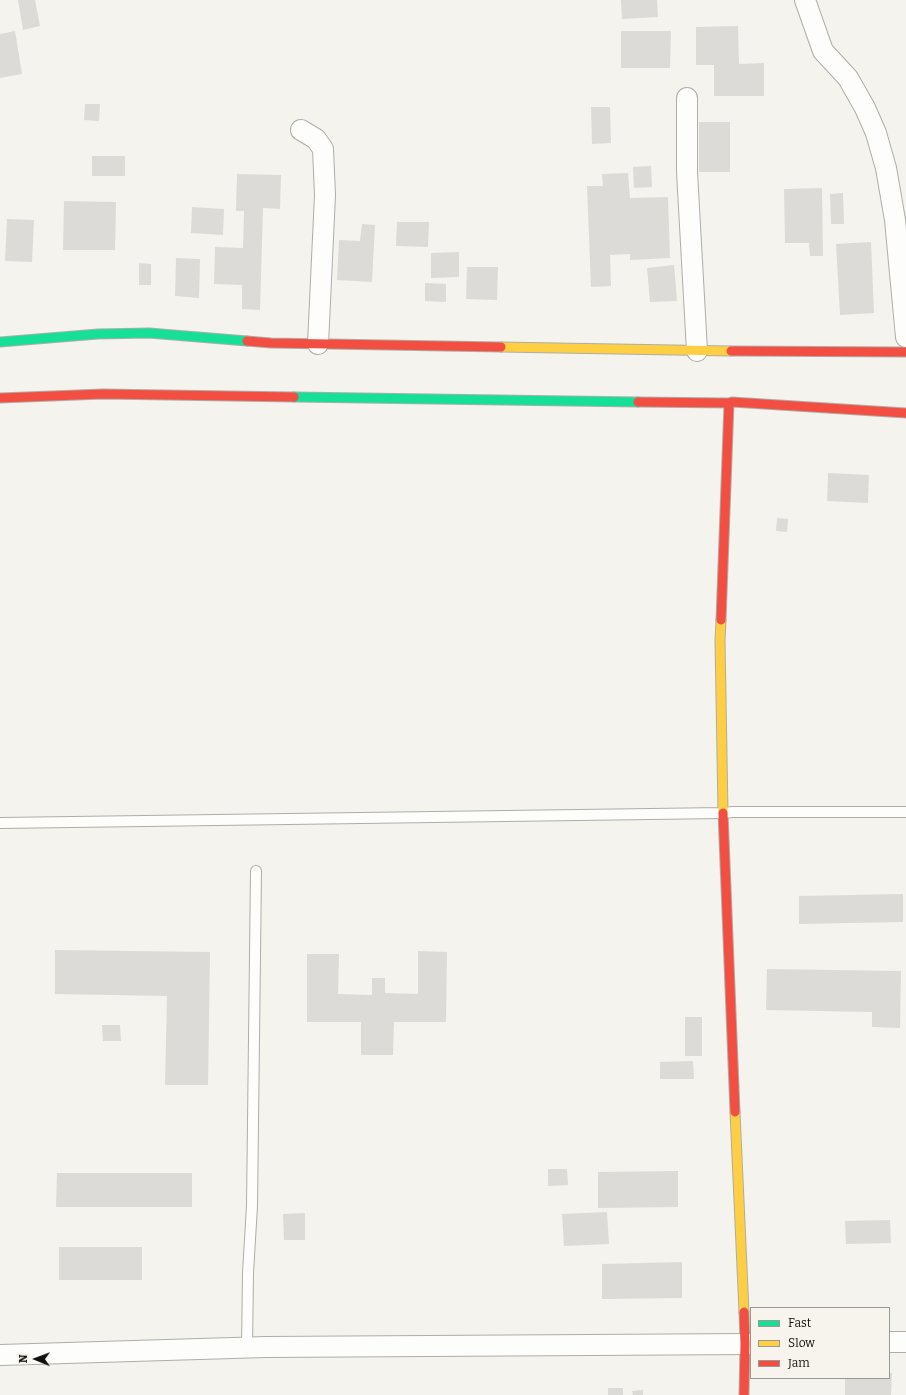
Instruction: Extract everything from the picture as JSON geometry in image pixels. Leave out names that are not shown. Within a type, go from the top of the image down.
[{"type":"street","points":[[805,0],[823,51],[848,78],[865,108],[876,133],[886,168],[895,220],[906,338]]},
{"type":"street","points":[[687,98],[688,180],[697,351]]},
{"type":"street","points":[[301,130],[316,139],[323,149],[325,195],[318,344]]},
{"type":"street","points":[[0,342],[98,334],[150,333],[271,343],[697,351],[906,352]]},
{"type":"street","points":[[0,398],[103,394],[524,401],[732,402],[906,412]]},
{"type":"street","points":[[729,403],[720,640],[723,813],[748,1344],[744,1395]]},
{"type":"street","points":[[890,1342],[906,1342]]},
{"type":"street","points":[[0,1355],[247,1348],[748,1344]]},
{"type":"lane","points":[[0,823],[733,812],[906,812]]},
{"type":"lane","points":[[247,1348],[248,1273],[252,1192],[256,871]]},
{"type":"building","points":[[18,0],[35,0],[40,26],[23,30]]},
{"type":"building","points":[[621,0],[657,0],[658,17],[622,19]]},
{"type":"building","points":[[738,26],[739,64],[764,63],[764,96],[714,96],[714,65],[696,65],[696,27]]},
{"type":"building","points":[[15,31],[22,74],[0,78],[0,34]]},
{"type":"building","points":[[621,31],[671,31],[670,68],[621,68]]},
{"type":"building","points":[[85,104],[100,104],[99,121],[84,120]]},
{"type":"building","points":[[591,107],[610,107],[611,143],[592,144]]},
{"type":"building","points":[[699,122],[730,122],[730,172],[699,172]]},
{"type":"building","points":[[92,156],[125,156],[125,176],[92,176]]},
{"type":"building","points":[[651,166],[652,187],[634,188],[633,167]]},
{"type":"building","points":[[628,173],[630,198],[668,197],[670,258],[630,260],[630,254],[610,255],[611,286],[591,287],[587,186],[603,186],[602,174]]},
{"type":"building","points":[[237,174],[281,175],[280,209],[263,208],[260,310],[242,309],[242,285],[214,284],[215,247],[243,248],[244,211],[236,211]]},
{"type":"building","points":[[822,188],[823,256],[810,256],[809,243],[785,243],[784,189]]},
{"type":"building","points":[[843,193],[844,224],[831,224],[830,194]]},
{"type":"building","points":[[64,201],[116,202],[115,250],[63,250]]},
{"type":"building","points":[[192,207],[224,209],[223,235],[191,233]]},
{"type":"building","points":[[7,219],[34,220],[32,262],[5,261]]},
{"type":"building","points":[[397,222],[429,222],[428,247],[396,246]]},
{"type":"building","points":[[362,224],[375,225],[372,282],[337,280],[339,240],[360,241]]},
{"type":"building","points":[[871,242],[874,313],[840,315],[836,244]]},
{"type":"building","points":[[459,252],[459,277],[431,278],[431,253]]},
{"type":"building","points":[[176,258],[200,259],[199,298],[175,296]]},
{"type":"building","points":[[139,263],[151,264],[151,285],[139,285]]},
{"type":"building","points":[[674,265],[677,301],[650,302],[647,268]]},
{"type":"building","points":[[467,267],[498,267],[497,300],[466,299]]},
{"type":"building","points":[[425,283],[446,284],[446,302],[425,301]]},
{"type":"building","points":[[828,473],[869,475],[868,503],[827,501]]},
{"type":"building","points":[[777,518],[788,519],[787,532],[776,531]]},
{"type":"building","points":[[903,894],[903,922],[799,924],[799,896]]},
{"type":"building","points":[[55,950],[210,952],[208,1085],[165,1085],[167,996],[55,994]]},
{"type":"building","points":[[418,951],[447,952],[446,1022],[394,1022],[393,1055],[361,1055],[361,1022],[307,1022],[307,954],[339,954],[338,994],[372,995],[372,978],[385,978],[385,993],[418,994]]},
{"type":"building","points":[[767,969],[901,971],[900,1028],[872,1027],[872,1012],[766,1010]]},
{"type":"building","points":[[685,1017],[702,1017],[702,1056],[685,1056]]},
{"type":"building","points":[[102,1025],[120,1025],[121,1041],[103,1041]]},
{"type":"building","points":[[693,1061],[694,1079],[660,1079],[660,1062]]},
{"type":"building","points":[[548,1169],[567,1169],[568,1185],[548,1186]]},
{"type":"building","points":[[678,1171],[678,1207],[598,1208],[598,1172]]},
{"type":"building","points":[[57,1173],[192,1173],[192,1207],[56,1207]]},
{"type":"building","points":[[607,1212],[609,1244],[564,1246],[562,1214]]},
{"type":"building","points":[[305,1213],[305,1240],[284,1240],[283,1214]]},
{"type":"building","points":[[890,1220],[891,1243],[846,1244],[845,1221]]},
{"type":"building","points":[[59,1247],[142,1247],[142,1280],[59,1280]]},
{"type":"building","points":[[682,1262],[682,1298],[602,1299],[602,1264]]},
{"type":"building","points":[[890,1373],[892,1373],[891,1395],[845,1395],[845,1379],[890,1379]]},
{"type":"building","points":[[608,1388],[623,1388],[623,1395],[608,1395]]},
{"type":"building","points":[[643,1390],[643,1395],[633,1395],[632,1391]]},
{"type":"traffic: fast","points":[[0,342],[98,334],[149,333],[247,341]]},
{"type":"traffic: fast","points":[[294,397],[638,402]]},
{"type":"traffic: slow","points":[[501,347],[731,351]]},
{"type":"traffic: slow","points":[[721,620],[720,640],[723,813]]},
{"type":"traffic: slow","points":[[735,1112],[744,1312]]},
{"type":"traffic: jam","points":[[247,341],[271,343],[501,347]]},
{"type":"traffic: jam","points":[[731,351],[906,352]]},
{"type":"traffic: jam","points":[[0,398],[103,394],[294,397]]},
{"type":"traffic: jam","points":[[638,402],[732,402],[906,413]]},
{"type":"traffic: jam","points":[[721,620],[729,403]]},
{"type":"traffic: jam","points":[[723,813],[735,1112]]},
{"type":"traffic: jam","points":[[744,1312],[744,1395]]}]
